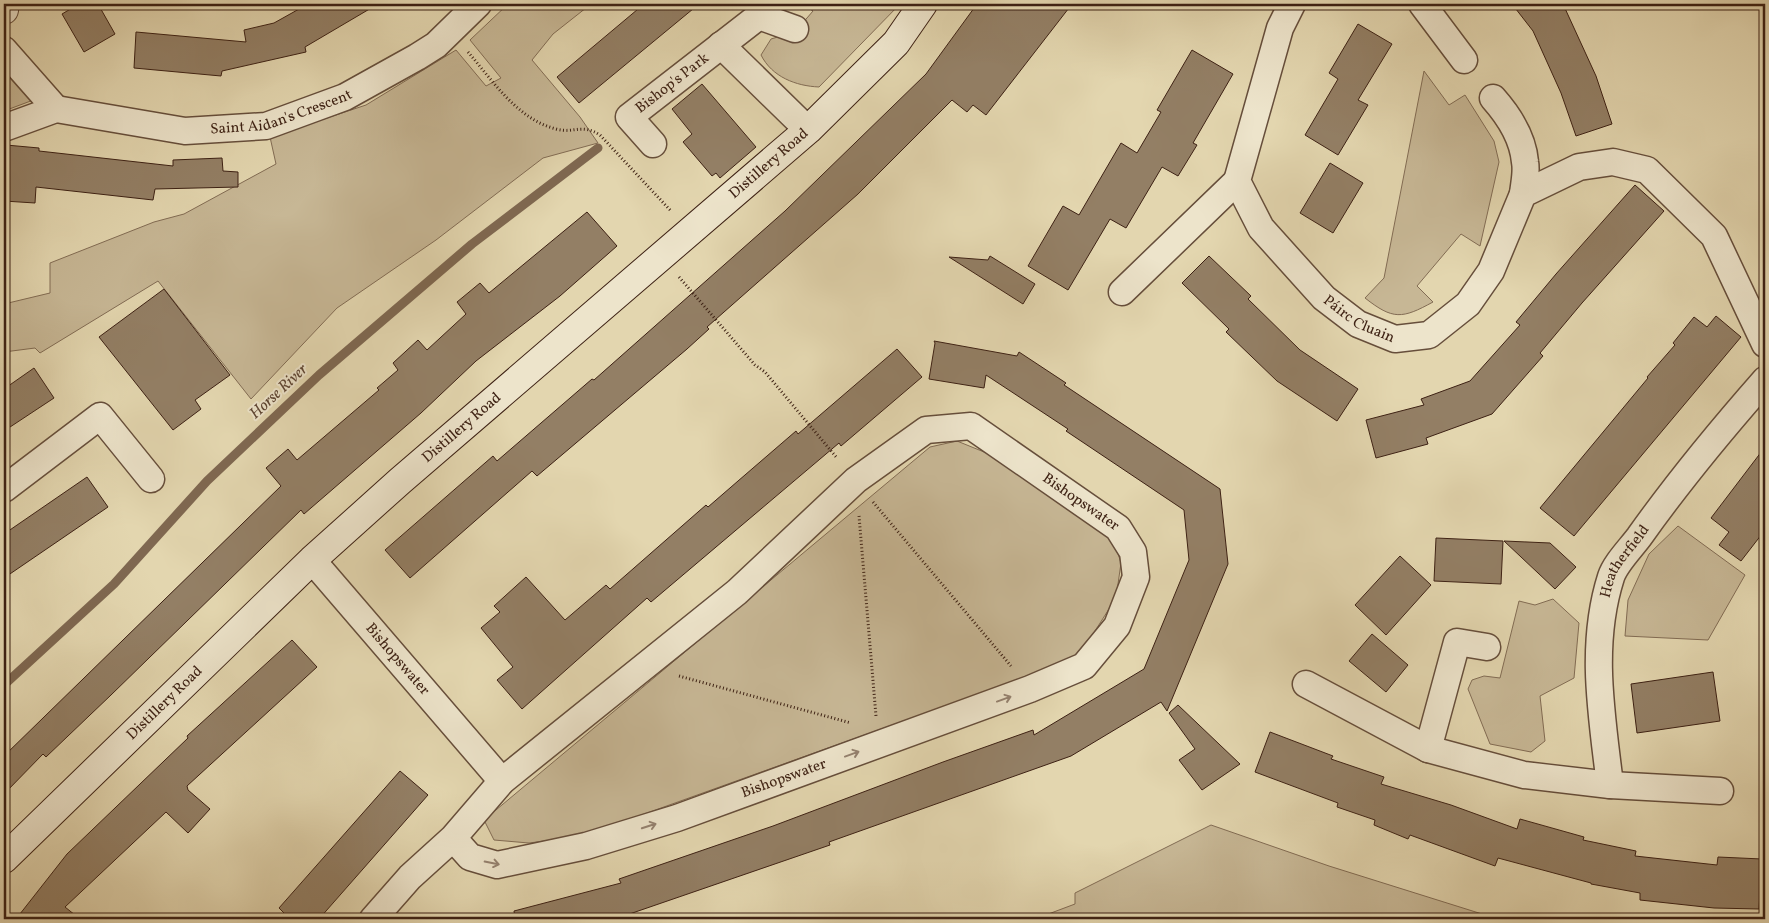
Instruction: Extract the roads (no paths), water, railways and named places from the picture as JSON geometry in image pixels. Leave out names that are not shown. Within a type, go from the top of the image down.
[{"type":"main road","points":[[4,10],[5,4]]},
{"type":"main road","name":"Distillery Road","points":[[4,859],[312,560],[661,255],[808,130],[896,43],[923,4]]},
{"type":"street","name":"Saint Aidan's Crescent","points":[[4,128],[56,109],[185,131],[266,126],[345,98],[417,57],[451,30],[478,4]]},
{"type":"street","points":[[1122,292],[1237,181],[1280,28],[1292,4]]},
{"type":"street","points":[[1422,4],[1464,60]]},
{"type":"street","name":"Bishop's Park","points":[[653,144],[629,117],[759,16],[795,28]]},
{"type":"street","name":"Bishop's Park","points":[[721,45],[808,130]]},
{"type":"street","points":[[4,50],[56,109]]},
{"type":"street","name":"Páirc Cluain","points":[[1237,181],[1261,228],[1324,298],[1358,324],[1395,339],[1429,335],[1468,304],[1491,271],[1524,194],[1526,162],[1516,131],[1504,110],[1494,98]]},
{"type":"street","points":[[1524,194],[1579,167],[1613,162],[1646,170],[1714,236],[1765,344]]},
{"type":"street","name":"Heatherfield","points":[[1610,785],[1597,675],[1600,626],[1611,576],[1658,509],[1719,432],[1765,380]]},
{"type":"street","points":[[4,489],[100,416],[151,479]]},
{"type":"street","name":"Bishopswater","points":[[372,919],[410,876],[453,838],[502,781],[737,592],[856,480],[926,430],[971,426],[1118,528],[1133,552],[1136,577],[1117,626],[1084,666],[1030,689],[677,818],[586,846],[497,865],[470,857],[453,838]]},
{"type":"street","name":"Bishopswater","points":[[312,560],[502,781]]},
{"type":"street","points":[[1428,748],[1457,642],[1487,646]]},
{"type":"street","points":[[1306,684],[1428,748],[1524,775],[1610,785],[1720,791]]},
{"type":"waterway","name":"Horse River","points":[[4,685],[114,584],[207,481],[319,375],[472,244],[598,148]]}]
